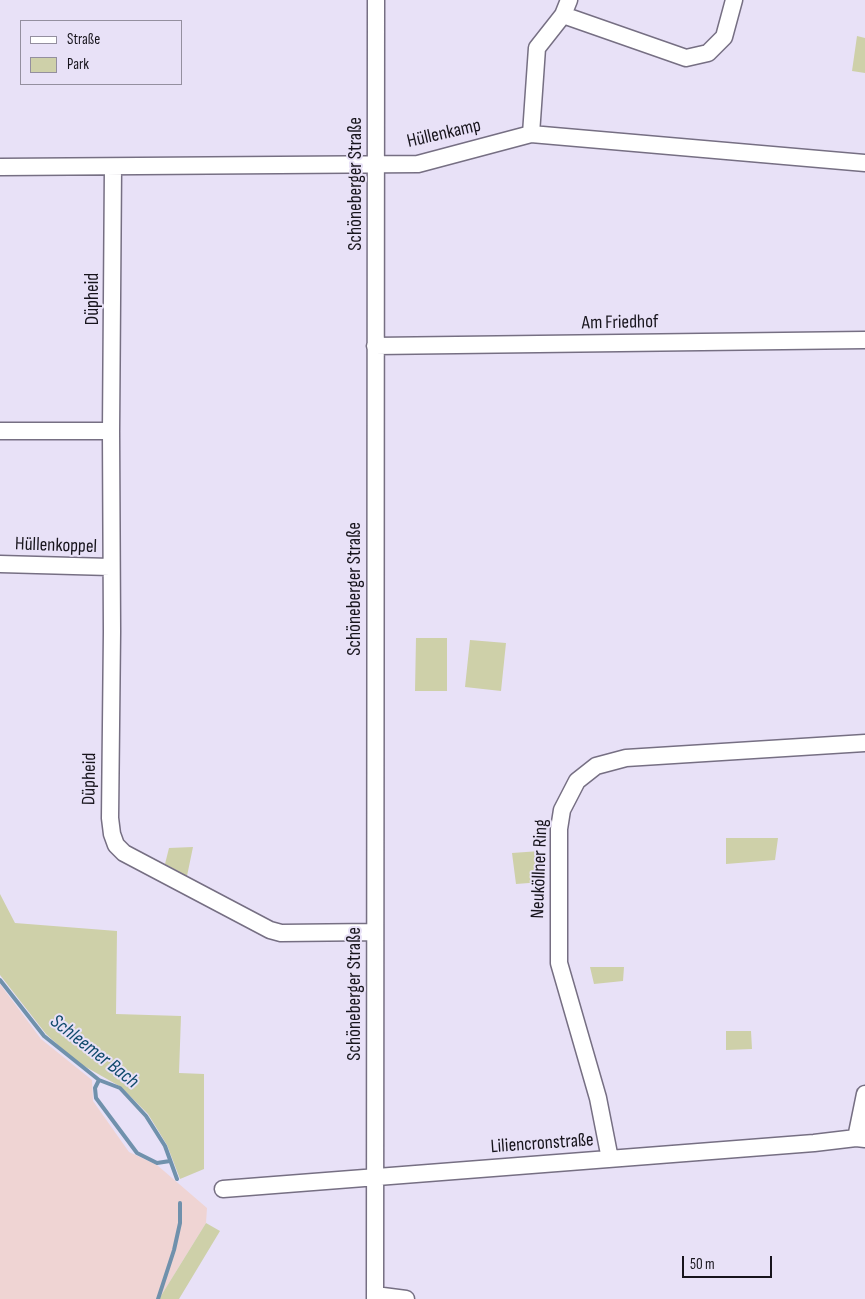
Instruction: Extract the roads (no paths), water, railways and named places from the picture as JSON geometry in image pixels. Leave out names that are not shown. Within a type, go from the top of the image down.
[{"type":"street","name":"Schöneberger Straße","points":[[375,1297],[376,0]]},
{"type":"street","points":[[531,134],[536,48],[566,7],[686,58],[708,53],[724,37],[734,0]]},
{"type":"street","name":"Hüllenkamp","points":[[0,167],[418,164],[531,134],[865,164]]},
{"type":"street","name":"Düpheid","points":[[113,167],[110,818],[116,846],[124,853],[270,930],[281,933],[375,932]]},
{"type":"street","name":"Am Friedhof","points":[[376,346],[865,340]]},
{"type":"street","points":[[0,431],[111,431]]},
{"type":"street","name":"Hüllenkoppel","points":[[0,564],[110,567]]},
{"type":"street","name":"Neuköllner Ring","points":[[610,1159],[598,1098],[559,963],[560,829],[562,810],[577,782],[596,766],[626,758],[865,743]]},
{"type":"street","points":[[861,1138],[865,1094]]},
{"type":"street","name":"Liliencronstraße","points":[[223,1189],[861,1138]]},
{"type":"street","points":[[375,1297],[406,1299]]},
{"type":"waterway","name":"Schleemer Bach","points":[[0,980],[44,1036],[99,1080],[120,1088],[146,1116],[165,1146],[177,1179]]},
{"type":"waterway","points":[[99,1080],[95,1088],[96,1098],[137,1153],[157,1163],[170,1161]]},
{"type":"waterway","name":"Schleemer Bach","points":[[158,1299],[174,1250],[180,1223],[180,1203]]}]
